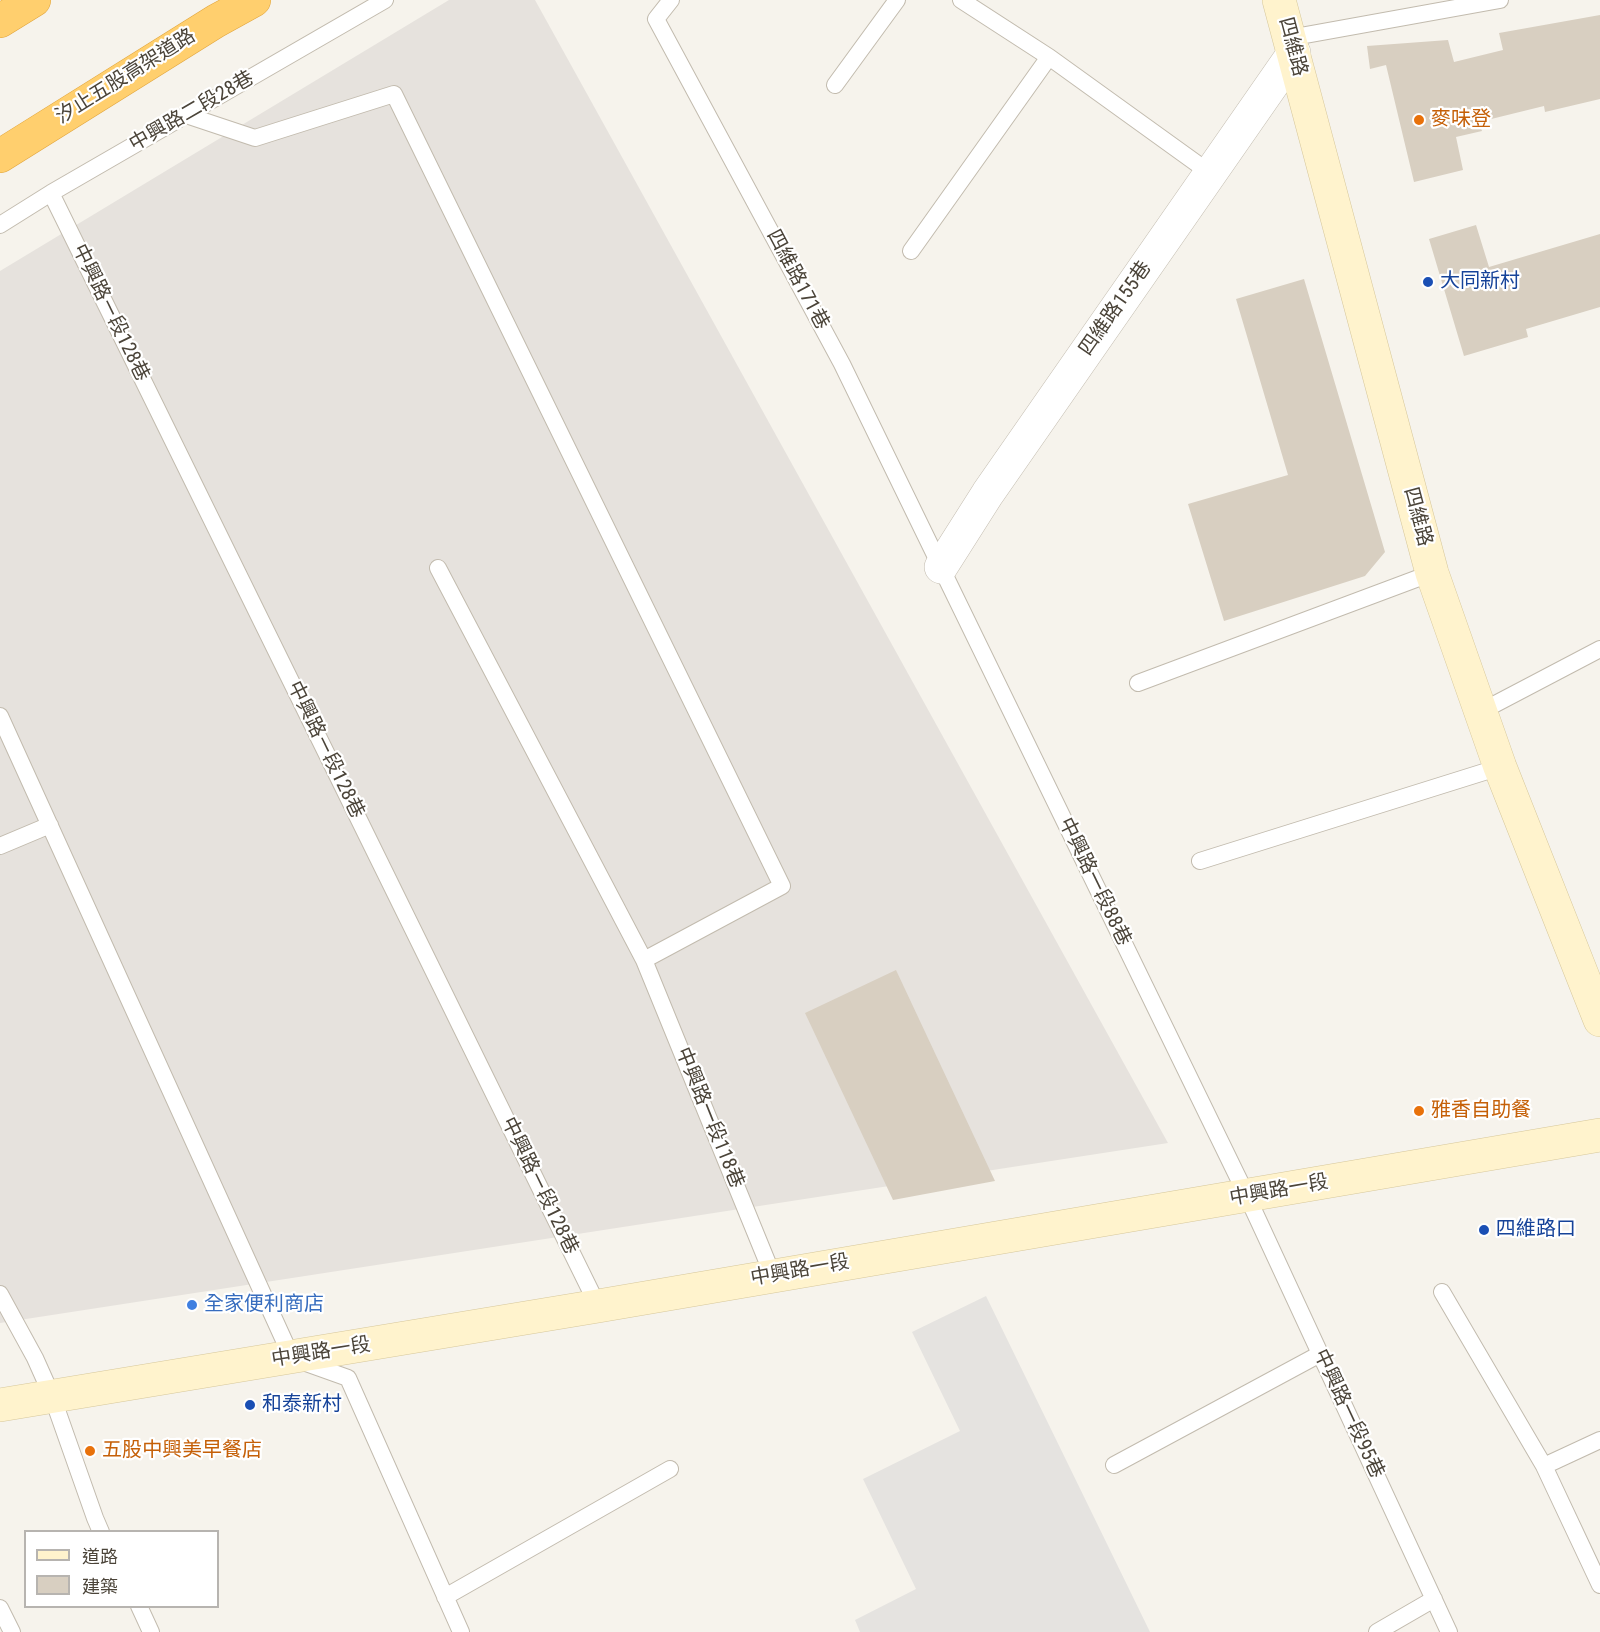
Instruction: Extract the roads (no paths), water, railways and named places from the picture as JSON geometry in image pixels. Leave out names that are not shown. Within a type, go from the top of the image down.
[{"type":"highway","points":[[0,21],[34,0]]},
{"type":"highway","name":"汐止五股高架道路","points":[[0,156],[216,21],[254,0]]},
{"type":"street","name":"四維路","points":[[1279,0],[1432,573],[1500,768],[1600,1020]]},
{"type":"street","name":"四維路155巷","points":[[941,567],[988,493],[1210,173],[1291,46]]},
{"type":"street","name":"中興路一段","points":[[0,1406],[1600,1135]]},
{"type":"lane","name":"中興路二段28巷","points":[[0,225],[51,193],[385,0]]},
{"type":"lane","name":"四維路171巷","points":[[671,0],[656,20],[842,364],[941,567]]},
{"type":"lane","points":[[835,85],[897,0]]},
{"type":"lane","points":[[961,0],[1049,57],[1210,173]]},
{"type":"lane","points":[[1291,46],[1500,0]]},
{"type":"lane","points":[[911,251],[1049,57]]},
{"type":"lane","points":[[186,115],[255,138],[394,94],[782,886],[644,960]]},
{"type":"lane","name":"中興路ㄧ段128巷","points":[[51,193],[598,1306]]},
{"type":"lane","name":"中興路一段88巷","points":[[941,567],[1247,1196]]},
{"type":"lane","name":"中興路一段118巷","points":[[438,568],[644,960],[773,1276]]},
{"type":"lane","points":[[1138,683],[1432,573]]},
{"type":"lane","points":[[1480,712],[1600,649]]},
{"type":"lane","points":[[0,716],[292,1358],[348,1378],[461,1632]]},
{"type":"lane","points":[[1200,861],[1500,768]]},
{"type":"lane","points":[[0,846],[50,825]]},
{"type":"lane","name":"中興路一段95巷","points":[[1247,1196],[1449,1632]]},
{"type":"lane","points":[[1442,1292],[1544,1466],[1600,1585]]},
{"type":"lane","points":[[0,1294],[35,1358],[52,1396],[100,1530]]},
{"type":"lane","points":[[1114,1465],[1320,1354]]},
{"type":"lane","points":[[1544,1466],[1600,1440]]},
{"type":"lane","points":[[445,1597],[670,1469]]},
{"type":"lane","points":[[1377,1632],[1434,1599]]},
{"type":"lane","points":[[0,1608],[12,1632]]},
{"type":"lane","points":[[139,1608],[151,1632]]},
{"type":"place","name":"麥味登","points":[[1419,120]]},
{"type":"place","name":"大同新村","points":[[1428,282]]},
{"type":"place","name":"雅香自助餐","points":[[1419,1111]]},
{"type":"place","name":"四維路口","points":[[1484,1230]]},
{"type":"place","name":"全家便利商店","points":[[192,1305]]},
{"type":"place","name":"和泰新村","points":[[250,1405]]},
{"type":"place","name":"五股中興美早餐店","points":[[90,1451]]}]
